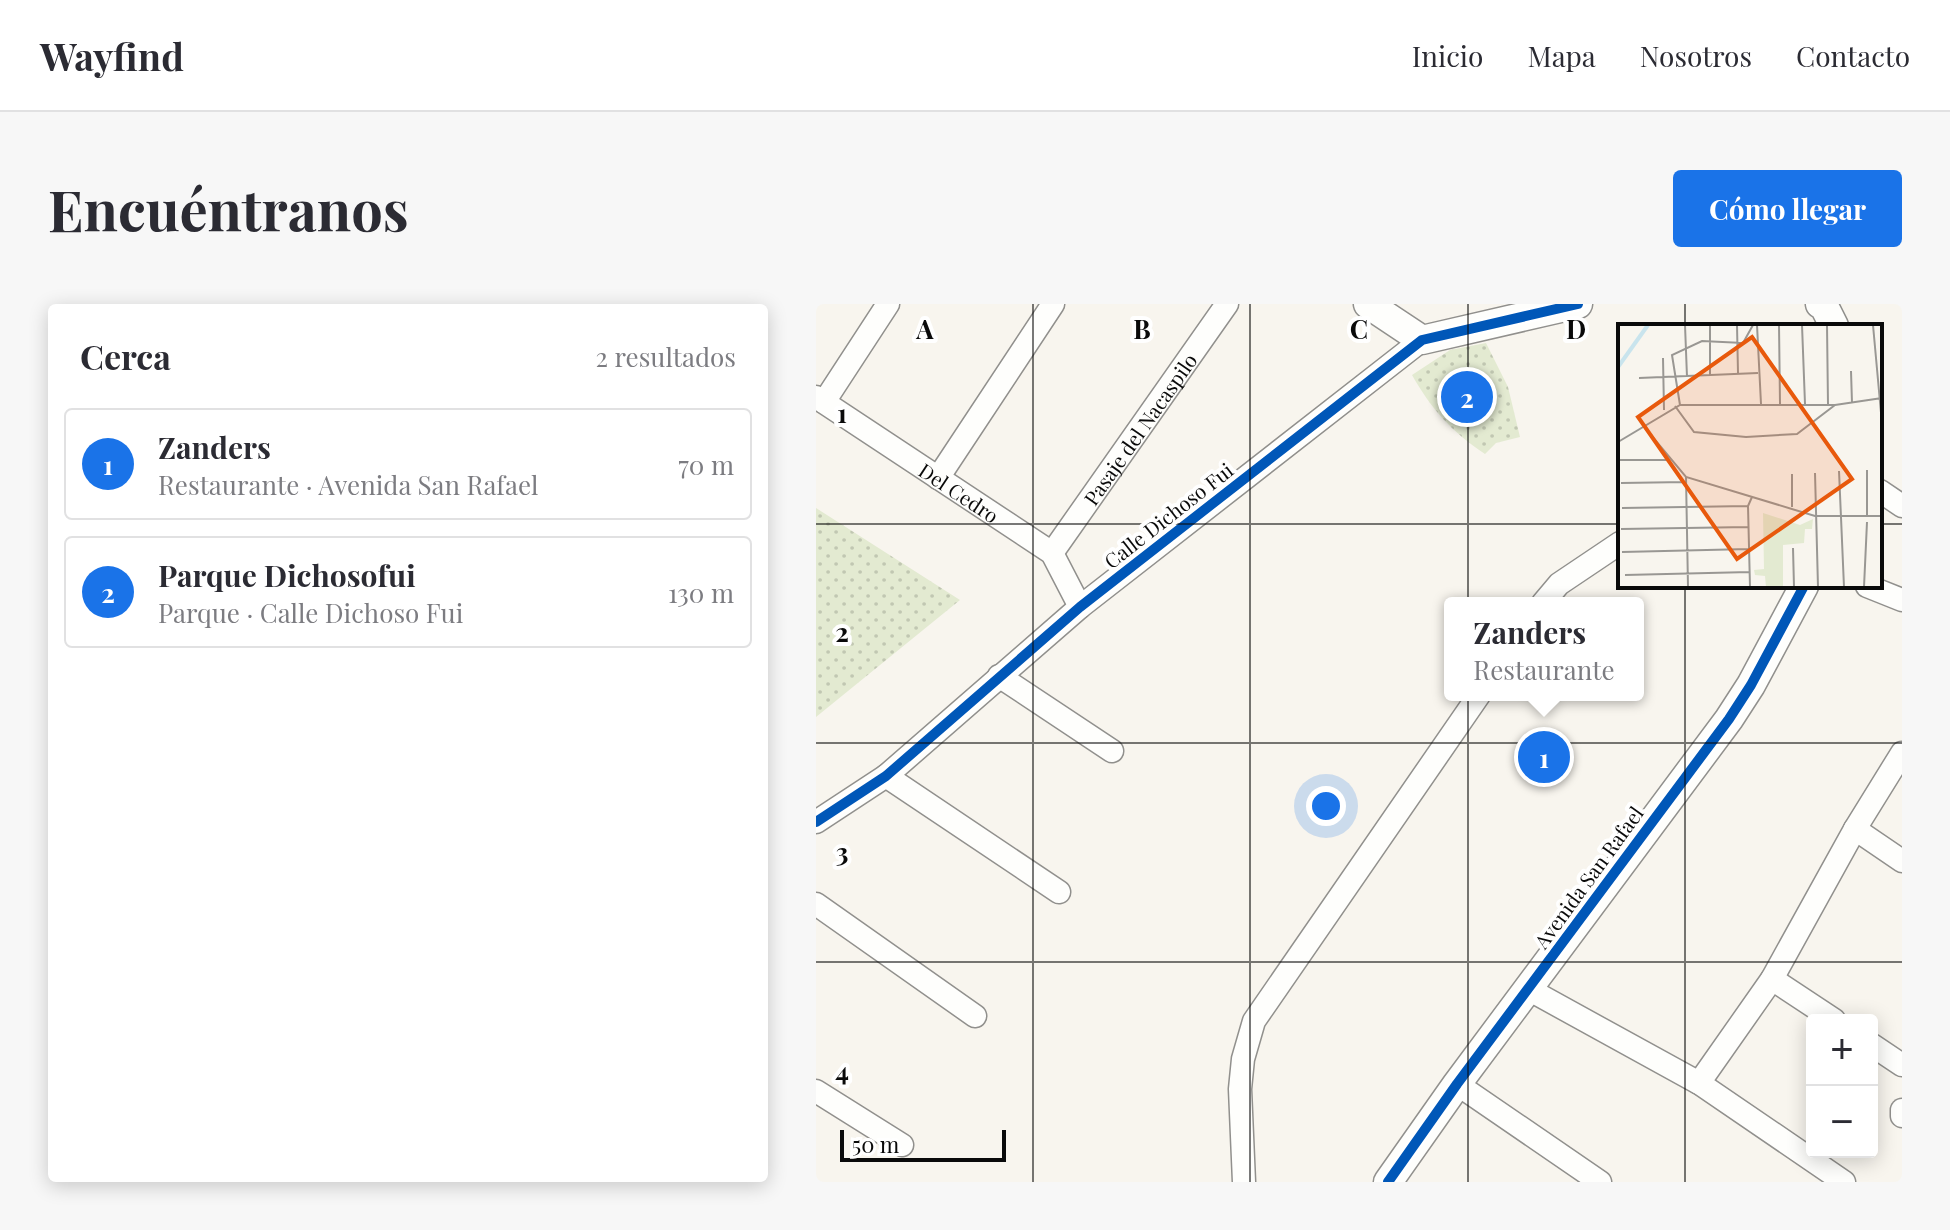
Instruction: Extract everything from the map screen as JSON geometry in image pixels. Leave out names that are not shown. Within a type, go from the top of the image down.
[{"type":"street","points":[[820,400],[888,304]]},
{"type":"street","points":[[938,478],[1053,304]]},
{"type":"street","name":"Pasaje del Nacaspilo","points":[[1052,553],[1227,304]]},
{"type":"street","points":[[1368,304],[1399,313],[1422,340]]},
{"type":"street","name":"Calle Dichoso Fui","points":[[816,822],[886,776],[1080,607],[1422,340],[1578,304]]},
{"type":"street","name":"Del Cedro","points":[[820,400],[1052,553],[1080,607]]},
{"type":"street","points":[[1882,492],[1902,506]]},
{"type":"street","points":[[1548,597],[1559,584],[1618,544]]},
{"type":"street","name":"Avenida San Rafael","points":[[1388,1182],[1457,1084],[1729,719],[1751,685],[1803,588]]},
{"type":"street","points":[[1872,588],[1902,600]]},
{"type":"street","points":[[999,676],[1112,751]]},
{"type":"street","points":[[1244,1182],[1240,1089],[1243,1059],[1254,1021],[1475,701]]},
{"type":"street","points":[[1699,1083],[1772,979],[1855,829],[1902,753]]},
{"type":"street","points":[[886,776],[1059,892]]},
{"type":"street","points":[[1855,829],[1902,861]]},
{"type":"street","points":[[816,904],[975,1016]]},
{"type":"street","points":[[1772,979],[1825,1014]]},
{"type":"street","points":[[1528,989],[1699,1083],[1844,1182]]},
{"type":"street","points":[[1878,1049],[1902,1065]]},
{"type":"street","points":[[1457,1084],[1600,1182]]},
{"type":"street","points":[[816,1091],[902,1145]]},
{"type":"green space","points":[[1486,343],[1508,387],[1520,437],[1496,443],[1485,454],[1443,419],[1412,375],[1450,350]]},
{"type":"green space","points":[[816,508],[960,600],[816,717]]},
{"type":"cycle path","points":[[816,822],[886,776],[1080,607],[1422,340],[1578,304]]},
{"type":"cycle path","points":[[1388,1182],[1457,1084],[1729,719],[1751,685],[1803,588]]},
{"type":"place","name":"Parque Dichosofui","points":[[1467,397]]},
{"type":"place","name":"Zanders","points":[[1544,757]]}]
